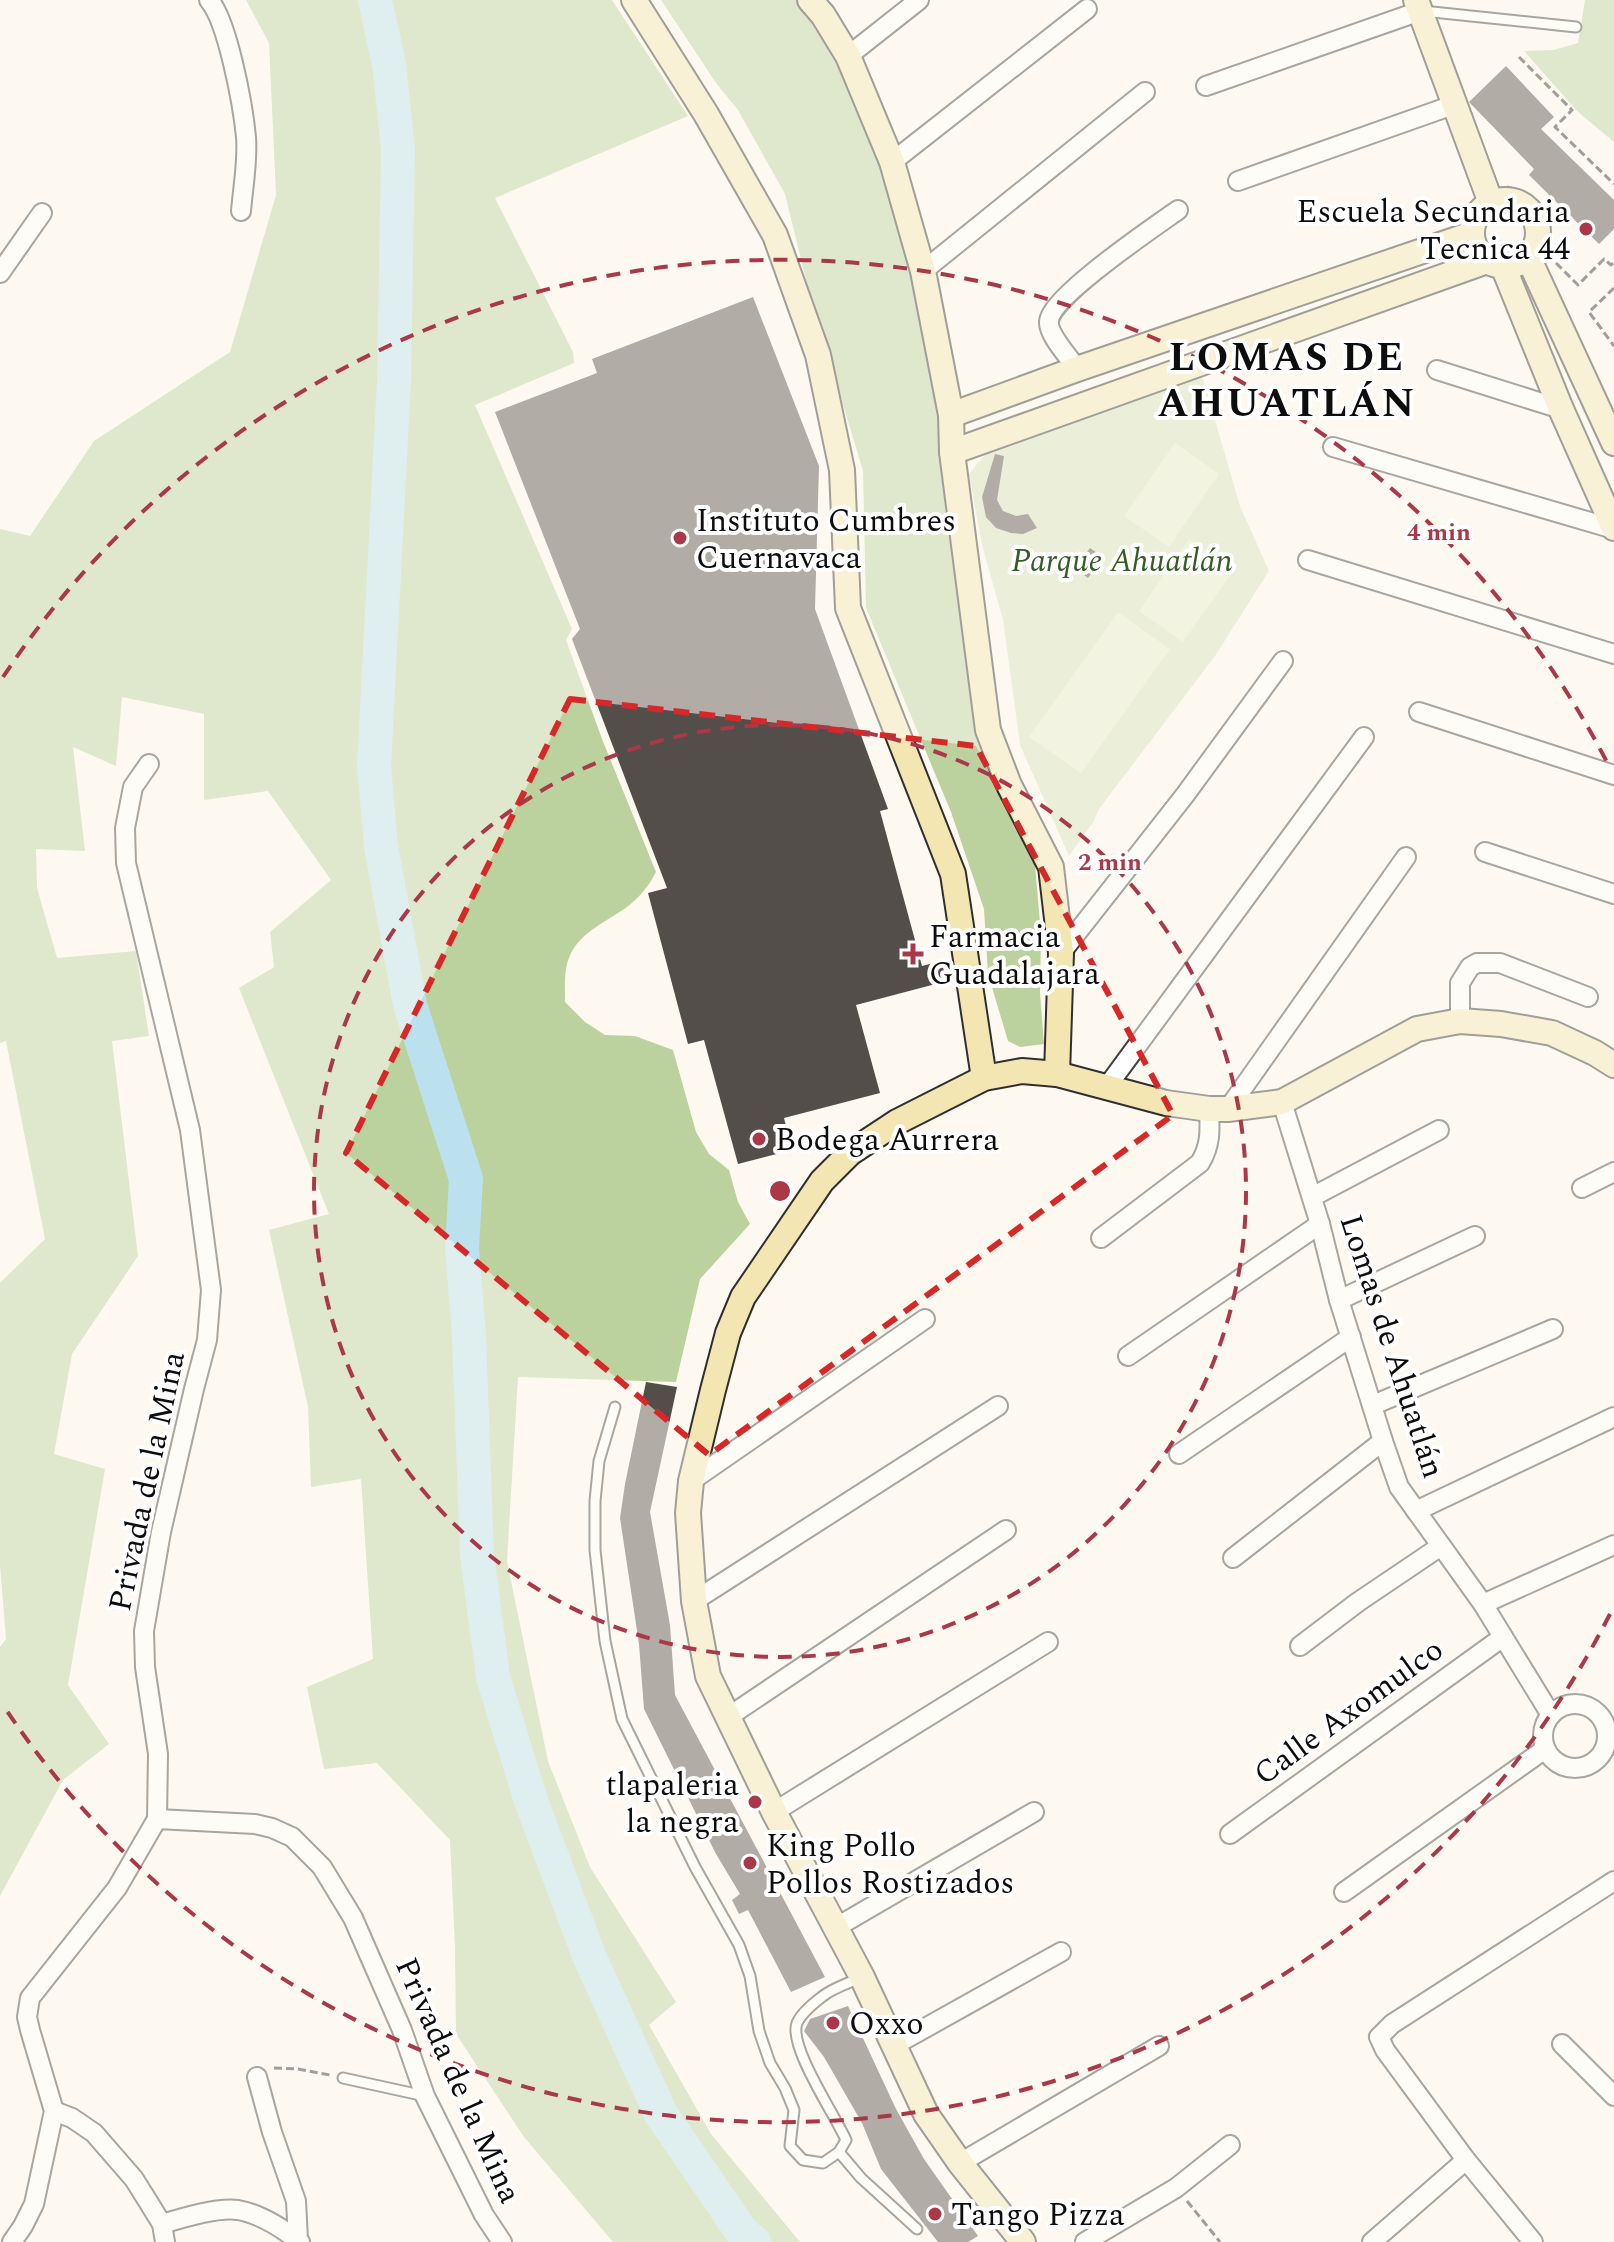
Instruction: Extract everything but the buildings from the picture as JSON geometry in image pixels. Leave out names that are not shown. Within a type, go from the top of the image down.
[{"type":"street","points":[[209,0],[215,6],[231,51],[246,138],[241,211]]},
{"type":"street","points":[[634,0],[706,114],[775,235],[818,355],[842,470],[848,608],[953,874],[984,1078]]},
{"type":"street","points":[[810,0],[848,56],[892,162],[923,271],[951,415],[952,452],[988,730],[1009,785],[1051,867],[1061,953],[1057,1074]]},
{"type":"street","points":[[848,56],[919,0]]},
{"type":"street","points":[[1206,86],[1418,5],[1488,196],[1477,215],[1472,234],[1474,244],[1479,254],[1495,263],[1614,529]]},
{"type":"street","points":[[892,162],[1087,9]]},
{"type":"street","points":[[923,271],[1145,92]]},
{"type":"street","points":[[1238,181],[1456,104]]},
{"type":"street","points":[[1488,196],[1521,204],[1535,219],[1539,263],[1614,443]]},
{"type":"street","points":[[1077,369],[1049,329],[1048,318],[1054,307],[1178,210]]},
{"type":"street","points":[[0,273],[42,213]]},
{"type":"street","points":[[951,415],[1472,234]]},
{"type":"street","points":[[952,452],[1495,263],[1539,263]]},
{"type":"street","points":[[1437,370],[1561,409]]},
{"type":"street","points":[[1333,447],[1614,529]]},
{"type":"street","points":[[1308,560],[1614,654]]},
{"type":"street","points":[[1061,953],[1185,795],[1283,661]]},
{"type":"street","points":[[1419,712],[1614,775]]},
{"type":"street","points":[[1106,1088],[1364,737]]},
{"type":"street","name":"Privada de la Mina","points":[[149,764],[133,787],[125,828],[126,863],[190,1130],[211,1290],[207,1340],[164,1517],[144,1631],[145,1667],[158,1754],[157,1819],[255,1824],[292,1837],[322,1867],[353,1918],[402,2030],[425,2096],[484,2215],[502,2242]]},
{"type":"street","points":[[1485,852],[1614,894]]},
{"type":"street","points":[[1101,1238],[1200,1163],[1207,1152],[1218,1109],[1406,857]]},
{"type":"street","points":[[1460,1021],[1460,983],[1470,967],[1477,963],[1500,963],[1588,997]]},
{"type":"street","points":[[1019,2240],[926,2114],[862,1977],[774,1812],[708,1676],[694,1601],[688,1513],[691,1481],[728,1333],[743,1297],[822,1181],[850,1153],[897,1122],[984,1078],[1022,1071],[1057,1074],[1166,1103],[1218,1109],[1282,1102],[1417,1029],[1460,1021],[1552,1033],[1614,1065]]},
{"type":"street","name":"Lomas de Ahuatlán","points":[[1282,1102],[1320,1224],[1339,1300],[1399,1487],[1483,1604],[1551,1715]]},
{"type":"street","points":[[1312,1197],[1439,1130]]},
{"type":"street","points":[[1582,1188],[1614,1172]]},
{"type":"street","points":[[1128,1356],[1320,1224]]},
{"type":"street","points":[[1339,1300],[1475,1236]]},
{"type":"street","points":[[691,1481],[925,1319]]},
{"type":"street","points":[[1373,1405],[1553,1329]]},
{"type":"street","points":[[1179,1454],[1351,1337]]},
{"type":"street","points":[[694,1601],[998,1406]]},
{"type":"street","points":[[1416,1511],[1614,1417]]},
{"type":"street","points":[[1233,1558],[1383,1441]]},
{"type":"street","points":[[728,1717],[1006,1530]]},
{"type":"street","points":[[1483,1604],[1614,1545]]},
{"type":"street","points":[[1300,1646],[1441,1546]]},
{"type":"street","name":"Calle Axomulco","points":[[1230,1834],[1503,1637]]},
{"type":"street","points":[[774,1812],[1048,1642]]},
{"type":"street","points":[[1568,1704],[1587,1706],[1608,1714],[1604,1753],[1591,1765],[1573,1769],[1557,1763],[1545,1749],[1543,1731],[1551,1715],[1568,1704]]},
{"type":"street","points":[[1344,1892],[1545,1749]]},
{"type":"street","points":[[835,1928],[1034,1812]]},
{"type":"street","points":[[12,2242],[34,2204],[54,2111],[27,2017],[30,1998],[117,1888],[157,1819]]},
{"type":"street","points":[[1533,2242],[1466,2160],[1385,2050],[1379,2037],[1392,2024],[1614,1881]]},
{"type":"street","points":[[893,2046],[1061,1952]]},
{"type":"street","points":[[1562,2044],[1614,2096]]},
{"type":"street","points":[[960,2163],[1159,2046]]},
{"type":"street","points":[[257,2077],[296,2201],[299,2241]]},
{"type":"street","points":[[54,2111],[72,2118],[94,2133],[134,2179],[163,2233],[199,2214],[236,2210],[272,2222],[299,2241]]},
{"type":"street","points":[[1085,2242],[1176,2188],[1230,2145]]},
{"type":"street","points":[[1372,2242],[1466,2160]]},
{"type":"lane","points":[[1418,5],[1576,27]]},
{"type":"lane","points":[[615,1407],[599,1461],[595,1550],[605,1641],[622,1719],[695,1867],[739,1945],[750,1976],[759,2031],[770,2063],[794,2110],[790,2146],[803,2160],[823,2163],[839,2152],[846,2140],[798,2047],[796,2025],[824,1995],[862,1977]]},
{"type":"lane","points":[[343,2078],[425,2096]]},
{"type":"lane","points":[[839,2152],[861,2178],[917,2229]]},
{"type":"path","points":[[1519,57],[1572,110],[1555,127],[1614,184]]},
{"type":"path","points":[[1488,196],[1503,185],[1521,191],[1542,207],[1550,232],[1539,263],[1578,285],[1604,259],[1613,265]]},
{"type":"path","points":[[1614,288],[1589,312],[1614,346]]},
{"type":"path","points":[[257,2077],[266,2069],[277,2068],[343,2078]]},
{"type":"path","points":[[1176,2188],[1220,2242]]},
{"type":"highlighted area","points":[[570,699],[976,746],[1173,1115],[709,1455],[346,1153]]},
{"type":"green space","points":[[246,0],[612,0],[688,116],[495,198],[573,352],[574,363],[475,405],[572,629],[566,640],[656,872],[635,900],[587,934],[575,947],[566,969],[565,1002],[585,1022],[605,1035],[635,1036],[673,1050],[696,1132],[709,1154],[729,1170],[738,1202],[750,1224],[700,1279],[676,1382],[518,1377],[507,1561],[548,1761],[590,1867],[676,2002],[649,2025],[711,2134],[800,2242],[613,2242],[524,2137],[456,2034],[450,1840],[377,1763],[324,1769],[307,1687],[373,1659],[361,1479],[311,1487],[308,1407],[269,1230],[329,1214],[239,988],[274,967],[270,932],[331,880],[268,791],[204,800],[204,714],[122,697],[116,766],[73,747],[85,851],[36,849],[37,888],[57,958],[136,951],[149,1036],[112,1041],[138,1256],[72,1354],[54,1454],[105,1469],[68,1685],[109,1744],[63,1780],[0,1896],[0,1647],[6,1639],[0,1565],[0,1283],[45,1239],[6,1041],[0,1043],[0,529],[30,536],[94,441],[230,352],[276,195],[269,43]]},
{"type":"green space","points":[[661,0],[809,0],[888,169],[905,253],[930,332],[943,387],[946,518],[957,586],[1011,807],[1035,865],[1041,935],[1040,993],[1044,1044],[1020,1047],[1008,1041],[988,974],[984,909],[951,812],[866,608],[863,471],[807,284],[785,194],[738,110],[716,83]]},
{"type":"green space","points":[[1585,0],[1614,0],[1614,142],[1577,111],[1524,51],[1553,50],[1578,43]]},
{"type":"green space","name":"Parque Ahuatlán","points":[[1201,372],[1240,506],[1269,571],[1215,656],[1099,809],[1069,856],[1020,745],[1003,620],[982,545],[969,474],[986,453],[1019,434]]},
{"type":"green space","points":[[1175,443],[1219,474],[1169,547],[1124,516]]},
{"type":"green space","points":[[1189,539],[1234,570],[1183,642],[1139,611]]},
{"type":"green space","points":[[1118,612],[1170,649],[1081,773],[1029,737]]},
{"type":"waterway","points":[[375,0],[389,64],[398,149],[394,381],[374,766],[381,846],[410,1005],[466,1179],[462,1248],[469,1336],[477,1555],[493,1677],[530,1798],[590,1958],[661,2114],[744,2235],[754,2242]]},
{"type":"place","name":"Escuela Secundaria Tecnica 44","points":[[1586,229]]},
{"type":"place","name":"Instituto Cumbres Cuernavaca","points":[[680,538]]},
{"type":"place","name":"Farmacia Guadalajara","points":[[913,954]]},
{"type":"place","name":"Bodega Aurrera","points":[[759,1139]]},
{"type":"place","name":"tlapaleria la negra","points":[[755,1802]]},
{"type":"place","name":"King Pollo Pollos Rostizados","points":[[750,1863]]},
{"type":"place","name":"Oxxo","points":[[833,2023]]},
{"type":"place","name":"Tango Pizza","points":[[935,2214]]},
{"type":"district","name":"LOMAS DE AHUATLÁN","points":[[1287,379]]}]
